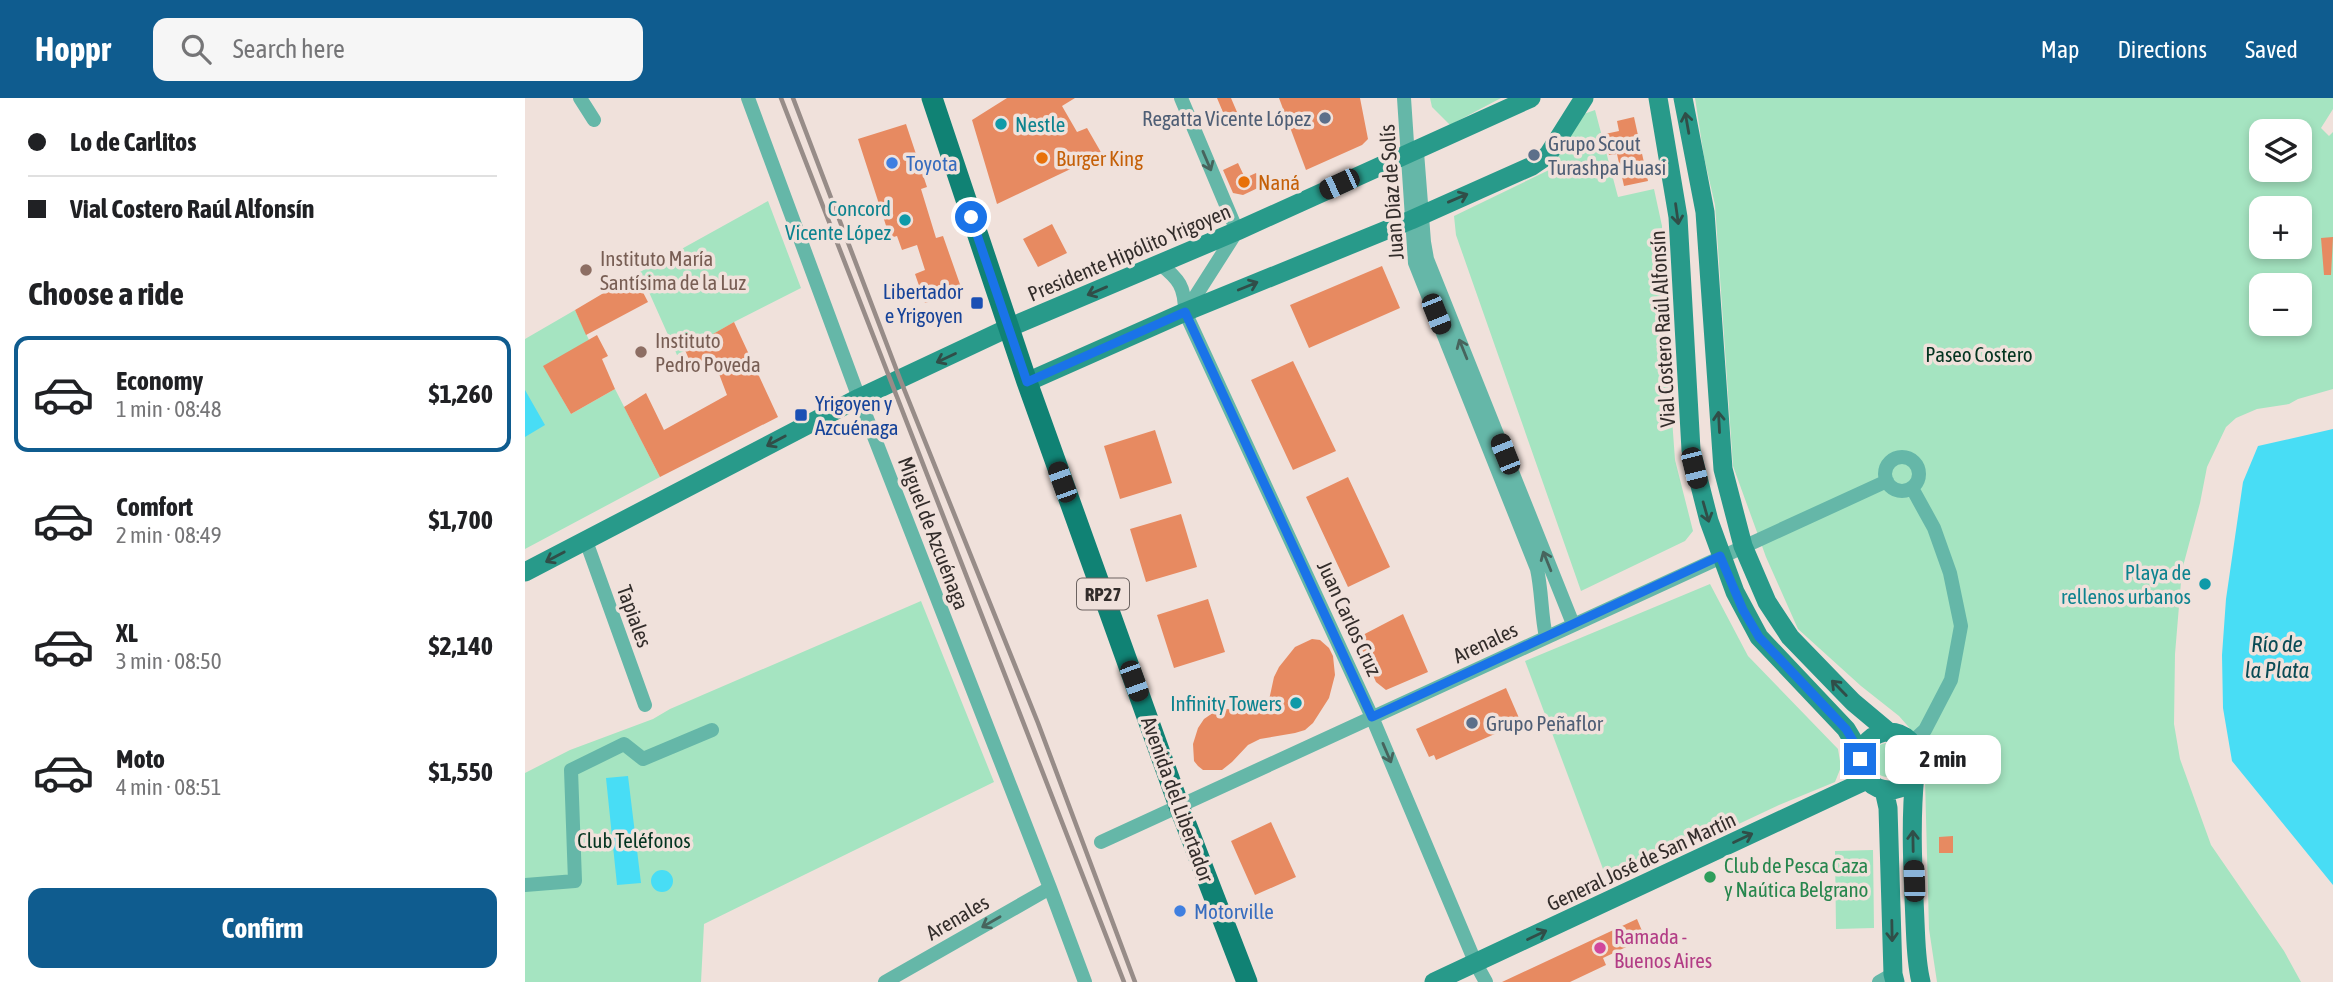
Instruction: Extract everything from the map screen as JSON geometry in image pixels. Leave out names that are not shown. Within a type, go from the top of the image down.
[{"type":"main road","name":"Avenida del Libertador","points":[[932,98],[1027,382],[1179,806],[1247,982]]},
{"type":"street","points":[[580,98],[594,120]]},
{"type":"street","name":"Miguel de Azcuénaga","points":[[748,98],[859,398],[1085,982]]},
{"type":"street","points":[[1181,98],[1237,231],[1185,312]]},
{"type":"street","name":"Juan Díaz de Solís","points":[[1403,98],[1413,150]]},
{"type":"street","name":"Juan Díaz de Solís","points":[[1413,98],[1417,216],[1415,263],[1537,569],[1542,590],[1541,615],[1546,637]]},
{"type":"street","name":"Presidente Hipólito Yrigoyen","points":[[525,572],[859,398],[1008,328],[1237,231],[1531,98]]},
{"type":"street","points":[[1027,382],[1185,312],[1532,166],[1548,155],[1584,98]]},
{"type":"street","name":"Vial Costero Raúl Alfonsín","points":[[1658,98],[1678,217],[1691,450],[1698,486],[1720,556],[1739,601],[1759,637],[1846,729],[1860,759]]},
{"type":"street","points":[[1683,98],[1705,212],[1723,469],[1743,546],[1767,602],[1782,627],[1853,702],[1890,733]]},
{"type":"street","name":"Juan Díaz de Solís","points":[[1417,216],[1427,259],[1573,624]]},
{"type":"street","name":"Juan Carlos Cruz","points":[[1160,264],[1173,274],[1185,292],[1185,312],[1372,717],[1486,982]]},
{"type":"street","points":[[1906,458],[1917,465],[1919,477],[1912,488],[1898,491],[1887,481],[1885,475],[1889,463],[1894,459],[1906,458]]},
{"type":"street","name":"Arenales","points":[[1101,842],[1887,481]]},
{"type":"street","points":[[1911,743],[1925,730],[1951,680],[1961,626],[1950,573],[1934,528],[1912,488]]},
{"type":"street","name":"Tapiales","points":[[586,541],[645,705]]},
{"type":"street","points":[[525,885],[575,881],[571,770],[624,744],[643,759],[712,730]]},
{"type":"street","points":[[1889,979],[1888,808],[1876,785],[1863,774],[1860,759],[1862,751],[1873,737],[1890,733],[1898,734],[1911,743],[1917,758],[1912,803],[1917,969],[1921,982]]},
{"type":"street","points":[[1876,785],[1902,787],[1915,774]]},
{"type":"street","name":"General José de San Martín","points":[[1434,982],[1876,785]]},
{"type":"street","name":"Arenales","points":[[885,982],[1050,888]]},
{"type":"green space","points":[[1430,98],[1501,98],[1450,125],[1432,107]]},
{"type":"green space","name":"Paseo Costero","points":[[1695,98],[2333,98],[2333,109],[2321,128],[2329,136],[2333,132],[2333,389],[2289,404],[2257,409],[2236,418],[2226,427],[2207,467],[2182,570],[2175,654],[2174,724],[2180,759],[2211,845],[2284,951],[2301,982],[1937,982],[1929,929],[1925,780],[1928,749],[1899,716],[1798,629],[1766,557],[1733,466],[1715,205]]},
{"type":"green space","points":[[1595,110],[1618,197],[1654,189],[1662,226],[1664,308],[1675,460],[1693,531],[1685,541],[1581,591],[1456,235],[1454,216],[1549,170],[1581,115]]},
{"type":"green space","points":[[768,201],[801,288],[677,355],[640,272]]},
{"type":"green space","points":[[575,310],[589,340],[544,367],[571,414],[615,389],[660,477],[525,549],[525,339]]},
{"type":"green space","points":[[1710,584],[1748,656],[1838,749],[1841,767],[1835,782],[1779,805],[1609,885],[1525,661]]},
{"type":"green space","name":"Club Teléfonos","points":[[921,601],[994,782],[704,924],[701,982],[525,982],[525,773],[570,750],[653,719],[670,709]]},
{"type":"green space","points":[[1888,743],[1900,748],[1905,760],[1900,772],[1888,777],[1876,772],[1871,760],[1876,748]]},
{"type":"green space","points":[[1873,850],[1874,928],[1836,929],[1835,851]]},
{"type":"water","points":[[525,390],[545,425],[525,437]]},
{"type":"water","name":"Río de la Plata","points":[[2333,429],[2333,885],[2232,761],[2223,708],[2222,655],[2226,599],[2243,482],[2258,446]]},
{"type":"water","points":[[628,776],[641,883],[617,885],[606,778]]},
{"type":"water","points":[[662,870],[670,873],[673,881],[670,889],[662,892],[654,889],[651,881],[654,873]]},
{"type":"building","points":[[1007,98],[1075,98],[1062,106],[1077,132],[1087,128],[1102,154],[997,204],[972,120]]},
{"type":"building","points":[[1217,98],[1231,98],[1237,112],[1225,117]]},
{"type":"building","name":"Regatta Vicente López","points":[[1279,98],[1360,98],[1368,139],[1362,145],[1306,170]]},
{"type":"building","points":[[1634,117],[1648,181],[1624,186],[1617,154],[1609,155],[1605,134],[1619,131],[1617,121]]},
{"type":"building","points":[[906,124],[927,187],[921,189],[936,238],[943,236],[962,290],[925,303],[915,274],[925,270],[917,245],[902,250],[897,236],[890,238],[858,139]]},
{"type":"building","name":"Naná","points":[[1238,163],[1245,178],[1256,173],[1262,186],[1243,195],[1233,193],[1223,170]]},
{"type":"building","points":[[1052,224],[1067,253],[1038,267],[1023,239]]},
{"type":"building","points":[[2333,237],[2331,275],[2324,275],[2321,238]]},
{"type":"building","points":[[1382,266],[1400,308],[1309,348],[1290,305]]},
{"type":"building","points":[[634,275],[648,302],[586,335],[575,310]]},
{"type":"building","points":[[734,322],[778,417],[660,477],[624,407],[646,393],[664,430],[727,395],[713,358],[693,369],[685,350]]},
{"type":"building","points":[[597,335],[608,356],[602,359],[615,389],[571,414],[543,366]]},
{"type":"building","points":[[1293,361],[1336,451],[1293,470],[1251,380]]},
{"type":"building","points":[[1155,430],[1172,483],[1120,499],[1104,446]]},
{"type":"building","points":[[1348,477],[1390,567],[1348,587],[1306,497]]},
{"type":"building","points":[[1181,514],[1197,567],[1146,582],[1130,529]]},
{"type":"building","points":[[1208,599],[1225,652],[1174,668],[1157,615]]},
{"type":"building","points":[[1403,614],[1428,672],[1386,690],[1376,682],[1357,638]]},
{"type":"building","name":"Infinity Towers","points":[[1312,639],[1320,640],[1329,648],[1333,656],[1335,675],[1329,698],[1313,723],[1305,730],[1260,739],[1248,745],[1222,770],[1203,770],[1198,766],[1194,761],[1193,744],[1204,719],[1220,708],[1247,712],[1258,711],[1264,707],[1269,700],[1279,667],[1295,647]]},
{"type":"building","name":"Grupo Peñaflor","points":[[1506,688],[1519,718],[1513,720],[1515,725],[1436,760],[1434,755],[1429,757],[1416,729]]},
{"type":"building","points":[[1271,822],[1296,877],[1255,895],[1231,841]]},
{"type":"building","points":[[1953,836],[1953,853],[1939,853],[1939,837]]},
{"type":"building","name":"Ramada - Buenos Aires","points":[[1637,919],[1645,938],[1603,958],[1606,965],[1570,982],[1502,982]]},
{"type":"railway","points":[[781,98],[1124,982]]},
{"type":"railway","points":[[793,98],[900,379],[1038,723],[1135,982]]},
{"type":"place","name":"Regatta Vicente López","points":[[1325,118]]},
{"type":"place","name":"Nestle","points":[[1001,124]]},
{"type":"place","name":"Grupo Scout Turashpa Huasi","points":[[1534,155]]},
{"type":"place","name":"Burger King","points":[[1042,158]]},
{"type":"place","name":"Toyota","points":[[892,163]]},
{"type":"place","name":"Naná","points":[[1244,182]]},
{"type":"place","name":"Concord Vicente López","points":[[905,220]]},
{"type":"place","name":"Instituto María Santísima de la Luz","points":[[586,270]]},
{"type":"place","name":"Libertador e Yrigoyen","points":[[977,303]]},
{"type":"place","name":"Instituto Pedro Poveda","points":[[641,352]]},
{"type":"place","name":"Yrigoyen y Azcuénaga","points":[[801,415]]},
{"type":"place","name":"Playa de rellenos urbanos","points":[[2205,584]]},
{"type":"place","name":"Infinity Towers","points":[[1296,703]]},
{"type":"place","name":"Grupo Peñaflor","points":[[1472,723]]},
{"type":"place","name":"Club de Pesca Caza y Naútica Belgrano","points":[[1710,877]]},
{"type":"place","name":"Motorville","points":[[1180,911]]},
{"type":"place","name":"Ramada - Buenos Aires","points":[[1600,948]]},
{"type":"route","points":[[971,217],[1027,382],[1185,312],[1372,717],[1720,556],[1743,610],[1759,637],[1846,729],[1860,759]]}]
